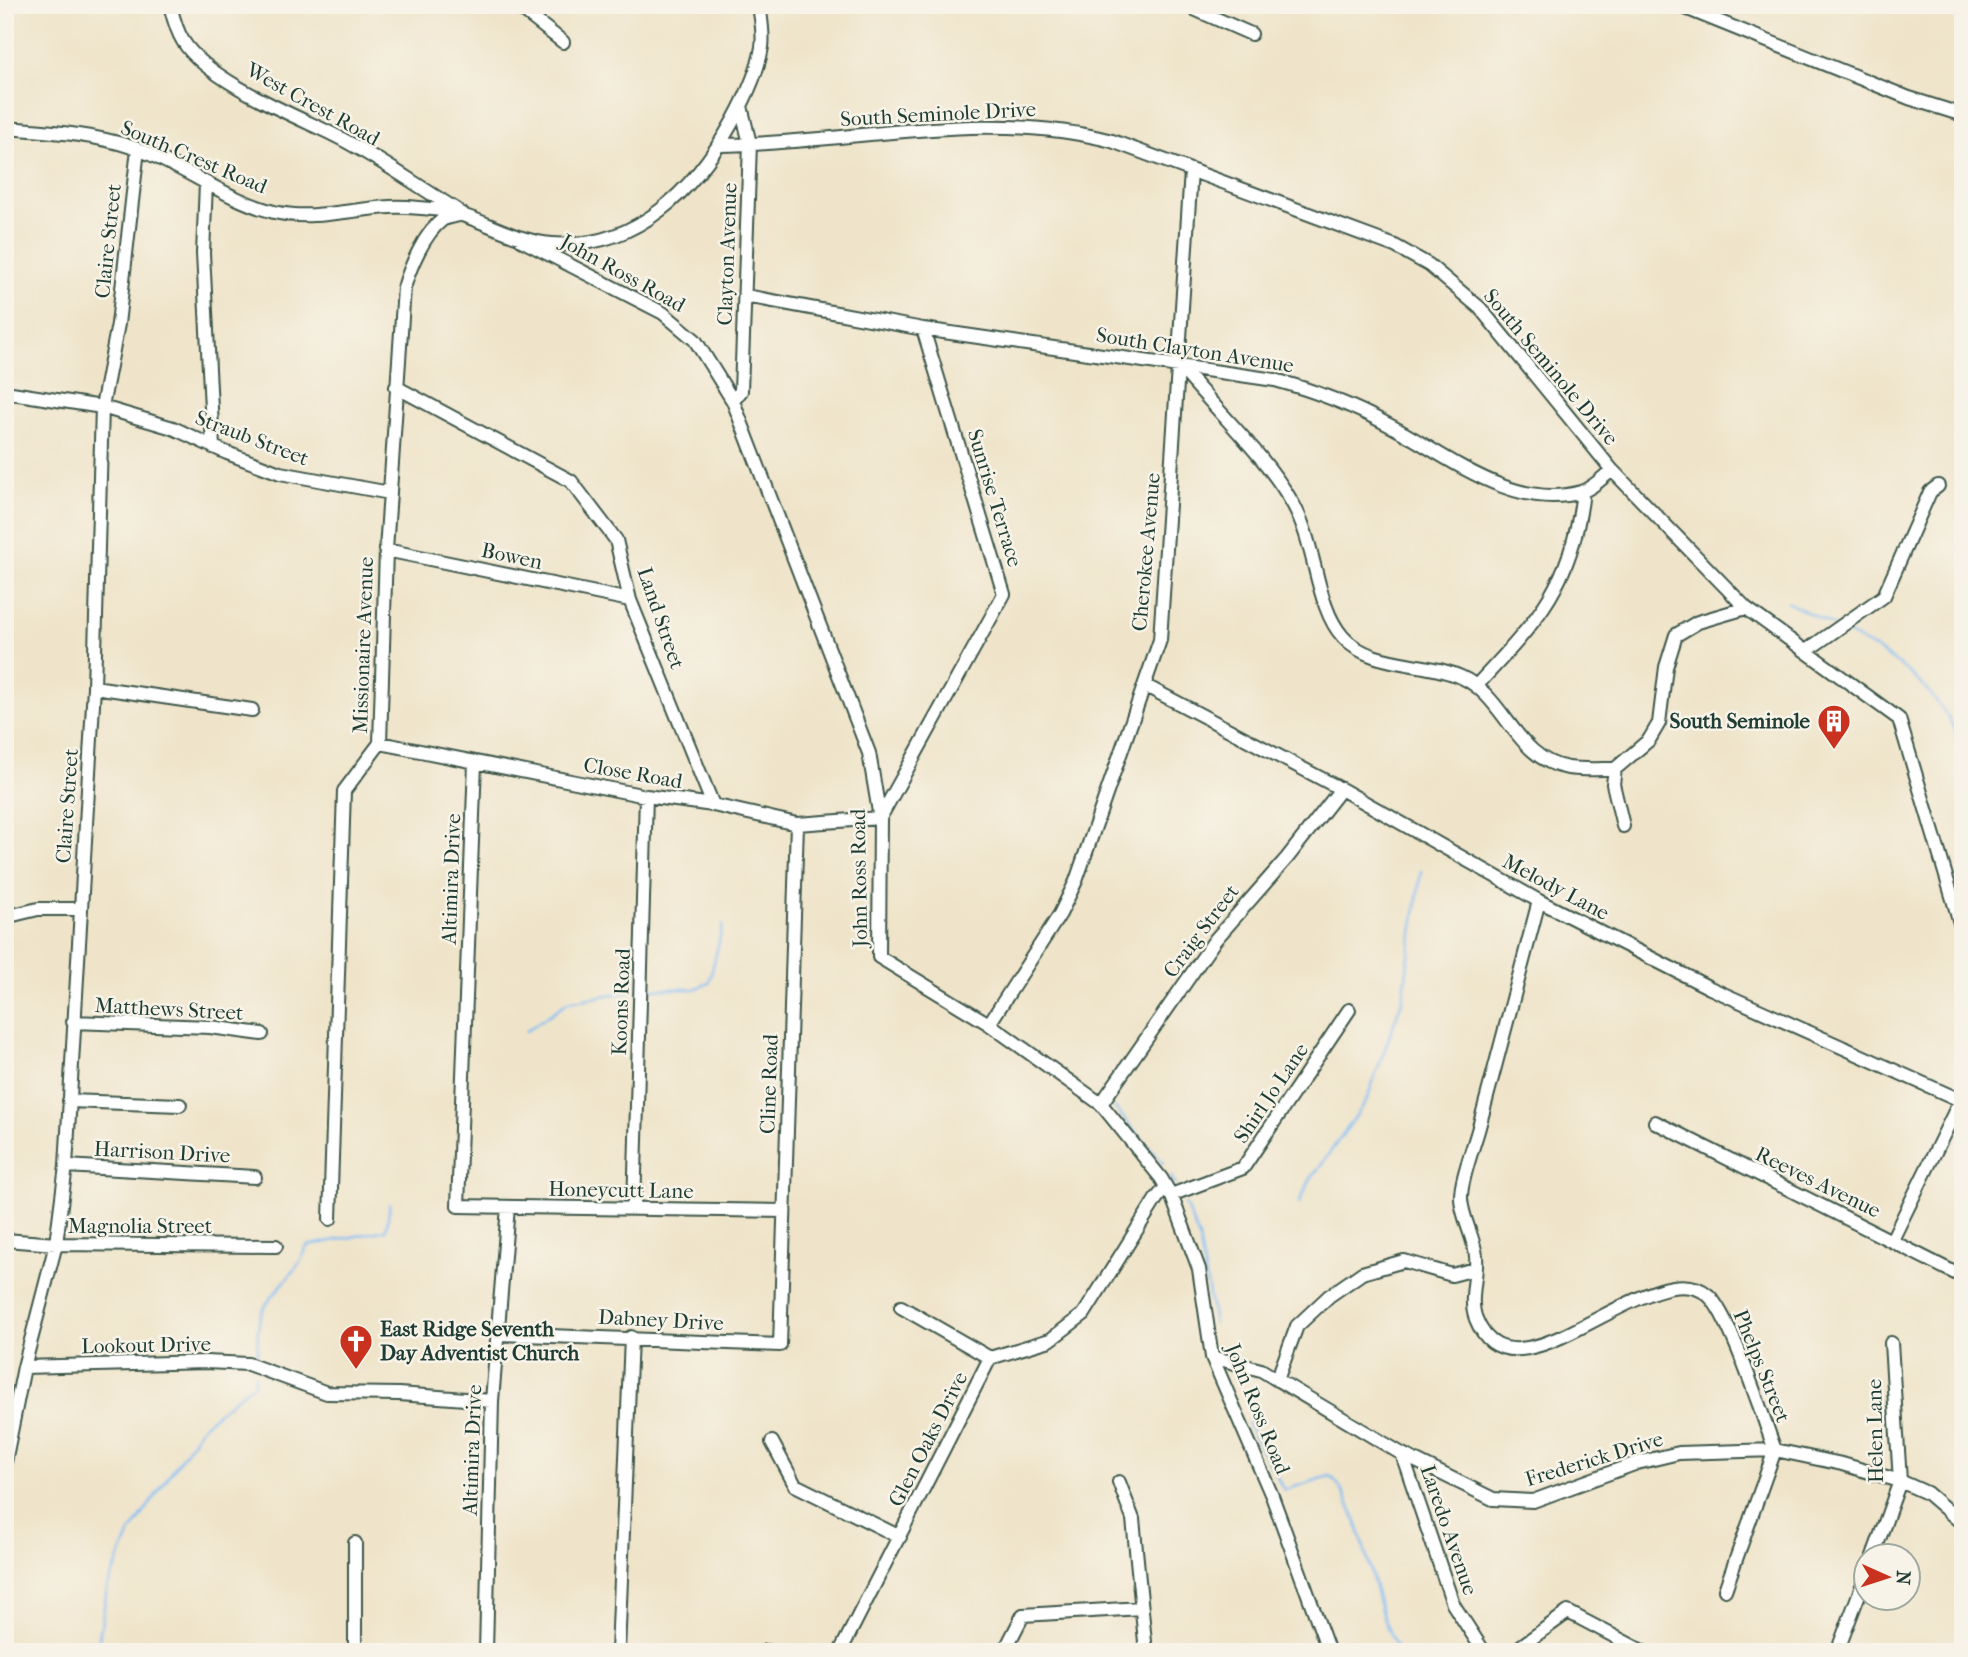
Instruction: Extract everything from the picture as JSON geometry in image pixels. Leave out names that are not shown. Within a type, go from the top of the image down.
[{"type":"street","name":"West Crest Road","points":[[170,5],[183,41],[215,71],[291,117],[333,134],[463,214]]},
{"type":"street","points":[[516,5],[563,42]]},
{"type":"street","name":"South Crest Road","points":[[5,128],[104,139],[138,149],[206,184],[253,204],[293,215],[391,207],[463,214],[521,240],[554,244],[582,243],[635,228],[668,207],[699,174],[720,145],[741,106],[762,45],[759,5]]},
{"type":"street","points":[[1185,5],[1251,34]]},
{"type":"street","points":[[1678,5],[1909,98],[1963,116]]},
{"type":"street","name":"Clayton Avenue","points":[[733,401],[741,391],[746,296],[750,144],[741,106]]},
{"type":"street","name":"South Seminole Drive","points":[[720,145],[947,129],[1045,128],[1080,132],[1112,141],[1395,246],[1429,265],[1480,308],[1612,470],[1746,608],[1899,719],[1963,933]]},
{"type":"street","name":"Claire Street","points":[[5,1462],[24,1367],[56,1244],[66,1166],[94,687],[102,407],[118,324],[138,149]]},
{"type":"street","name":"Cherokee Avenue","points":[[989,1024],[1060,914],[1076,881],[1146,686],[1160,639],[1191,171]]},
{"type":"street","points":[[206,184],[203,201],[203,253],[213,447]]},
{"type":"street","name":"Missionaire Avenue","points":[[330,1219],[344,791],[380,743],[386,550],[400,321],[409,271],[443,219],[463,214]]},
{"type":"street","name":"John Ross Road","points":[[521,240],[663,313],[683,327],[708,355],[733,401],[869,753],[880,818],[879,957],[989,1024],[1101,1104],[1129,1135],[1169,1191],[1199,1269],[1212,1357],[1272,1496],[1329,1652]]},
{"type":"street","name":"South Clayton Avenue","points":[[746,296],[923,329],[1275,380],[1321,392],[1507,488],[1559,496],[1583,491]]},
{"type":"street","name":"Sunrise Terrace","points":[[880,818],[1004,594],[923,329]]},
{"type":"street","points":[[1179,365],[1272,474],[1293,503],[1309,535],[1331,622],[1349,644],[1393,660],[1437,668],[1477,685],[1532,751],[1567,768],[1615,769],[1649,740],[1659,723],[1666,667],[1676,635],[1698,622],[1746,608]]},
{"type":"street","name":"Land Street","points":[[396,387],[571,481],[616,540],[630,600],[713,805]]},
{"type":"street","name":"Straub Street","points":[[5,392],[102,407],[173,428],[280,473],[390,493]]},
{"type":"street","points":[[1477,685],[1528,630],[1553,594],[1569,562],[1578,530],[1583,491],[1612,470]]},
{"type":"street","points":[[1806,650],[1884,596],[1930,492],[1938,486]]},
{"type":"street","name":"Bowen","points":[[386,550],[630,600]]},
{"type":"street","name":"Melody Lane","points":[[1146,686],[1341,789],[1539,901],[1710,988],[1962,1097]]},
{"type":"street","points":[[94,687],[252,710]]},
{"type":"street","name":"Close Road","points":[[380,743],[646,796],[713,805],[797,824],[880,818]]},
{"type":"street","name":"Altimira Drive","points":[[458,1206],[475,763]]},
{"type":"street","points":[[1615,769],[1613,784],[1623,827]]},
{"type":"street","name":"Craig Street","points":[[1101,1104],[1215,940],[1287,858],[1341,789]]},
{"type":"street","name":"Koons Road","points":[[634,1208],[646,796]]},
{"type":"street","name":"Cline Road","points":[[780,1345],[797,824]]},
{"type":"street","name":"Phelps Street","points":[[1539,901],[1461,1198],[1476,1255],[1474,1317],[1483,1332],[1499,1345],[1523,1348],[1570,1335],[1651,1292],[1673,1285],[1694,1288],[1708,1295],[1725,1320],[1775,1450],[1726,1590]]},
{"type":"street","points":[[5,917],[38,909],[79,909]]},
{"type":"street","name":"Shirl Jo Lane","points":[[1169,1191],[1243,1168],[1349,1010]]},
{"type":"street","name":"Matthews Street","points":[[73,1023],[210,1027],[262,1034]]},
{"type":"street","points":[[1892,1240],[1962,1097]]},
{"type":"street","points":[[69,1101],[180,1105]]},
{"type":"street","name":"Reeves Avenue","points":[[1655,1122],[1963,1277]]},
{"type":"street","name":"Harrison Drive","points":[[66,1166],[255,1177]]},
{"type":"street","name":"Glen Oaks Drive","points":[[840,1652],[990,1359],[1050,1340],[1084,1314],[1156,1199],[1169,1191]]},
{"type":"street","name":"Honeycutt Lane","points":[[458,1206],[784,1212]]},
{"type":"street","name":"Altimira Drive","points":[[485,1652],[492,1401],[508,1208]]},
{"type":"street","name":"Magnolia Street","points":[[5,1240],[56,1244],[275,1246]]},
{"type":"street","points":[[1277,1380],[1297,1326],[1329,1296],[1362,1273],[1404,1261],[1452,1275],[1475,1269]]},
{"type":"street","points":[[901,1307],[990,1359]]},
{"type":"street","name":"Dabney Drive","points":[[497,1334],[631,1337],[780,1345]]},
{"type":"street","points":[[618,1652],[631,1337]]},
{"type":"street","name":"Helen Lane","points":[[1878,1542],[1900,1481],[1891,1343]]},
{"type":"street","name":"Frederick Drive","points":[[1212,1357],[1249,1365],[1402,1454],[1493,1499],[1510,1502],[1553,1495],[1637,1463],[1679,1453],[1775,1450],[1842,1464],[1900,1481],[1927,1493],[1963,1524]]},
{"type":"street","name":"Lookout Drive","points":[[24,1367],[206,1362],[248,1364],[327,1393],[399,1394],[492,1401]]},
{"type":"street","points":[[772,1442],[795,1485],[900,1537]]},
{"type":"street","name":"Laredo Avenue","points":[[1402,1454],[1453,1604],[1484,1652]]},
{"type":"street","points":[[1119,1482],[1133,1519],[1146,1652]]},
{"type":"street","points":[[355,1543],[355,1652]]},
{"type":"street","points":[[1004,1652],[1023,1615],[1142,1608]]},
{"type":"street","points":[[1837,1652],[1853,1610]]},
{"type":"street","points":[[1513,1652],[1568,1612],[1644,1652]]},
{"type":"waterway","points":[[1787,602],[1834,626]]},
{"type":"waterway","points":[[1843,631],[1881,652],[1914,677],[1942,708],[1963,747]]},
{"type":"waterway","points":[[1299,1203],[1310,1180],[1366,1102],[1403,998],[1421,871]]},
{"type":"waterway","points":[[648,989],[694,989],[709,983],[723,925]]},
{"type":"waterway","points":[[526,1031],[568,1002],[632,991]]},
{"type":"waterway","points":[[1114,1107],[1163,1163]]},
{"type":"waterway","points":[[1171,1177],[1176,1185]]},
{"type":"waterway","points":[[257,1359],[258,1328],[263,1310],[299,1264],[307,1246],[386,1230],[390,1204]]},
{"type":"waterway","points":[[1185,1204],[1199,1238],[1214,1323]]},
{"type":"waterway","points":[[97,1652],[107,1588],[129,1535],[204,1424],[254,1383],[255,1375]]},
{"type":"waterway","points":[[1247,1423],[1284,1490],[1330,1476],[1339,1486],[1355,1520],[1383,1617],[1399,1652]]},
{"type":"place","name":"South Seminole","points":[[1834,751]]},
{"type":"place","name":"East Ridge Seventh Day Adventist Church","points":[[356,1371]]}]
